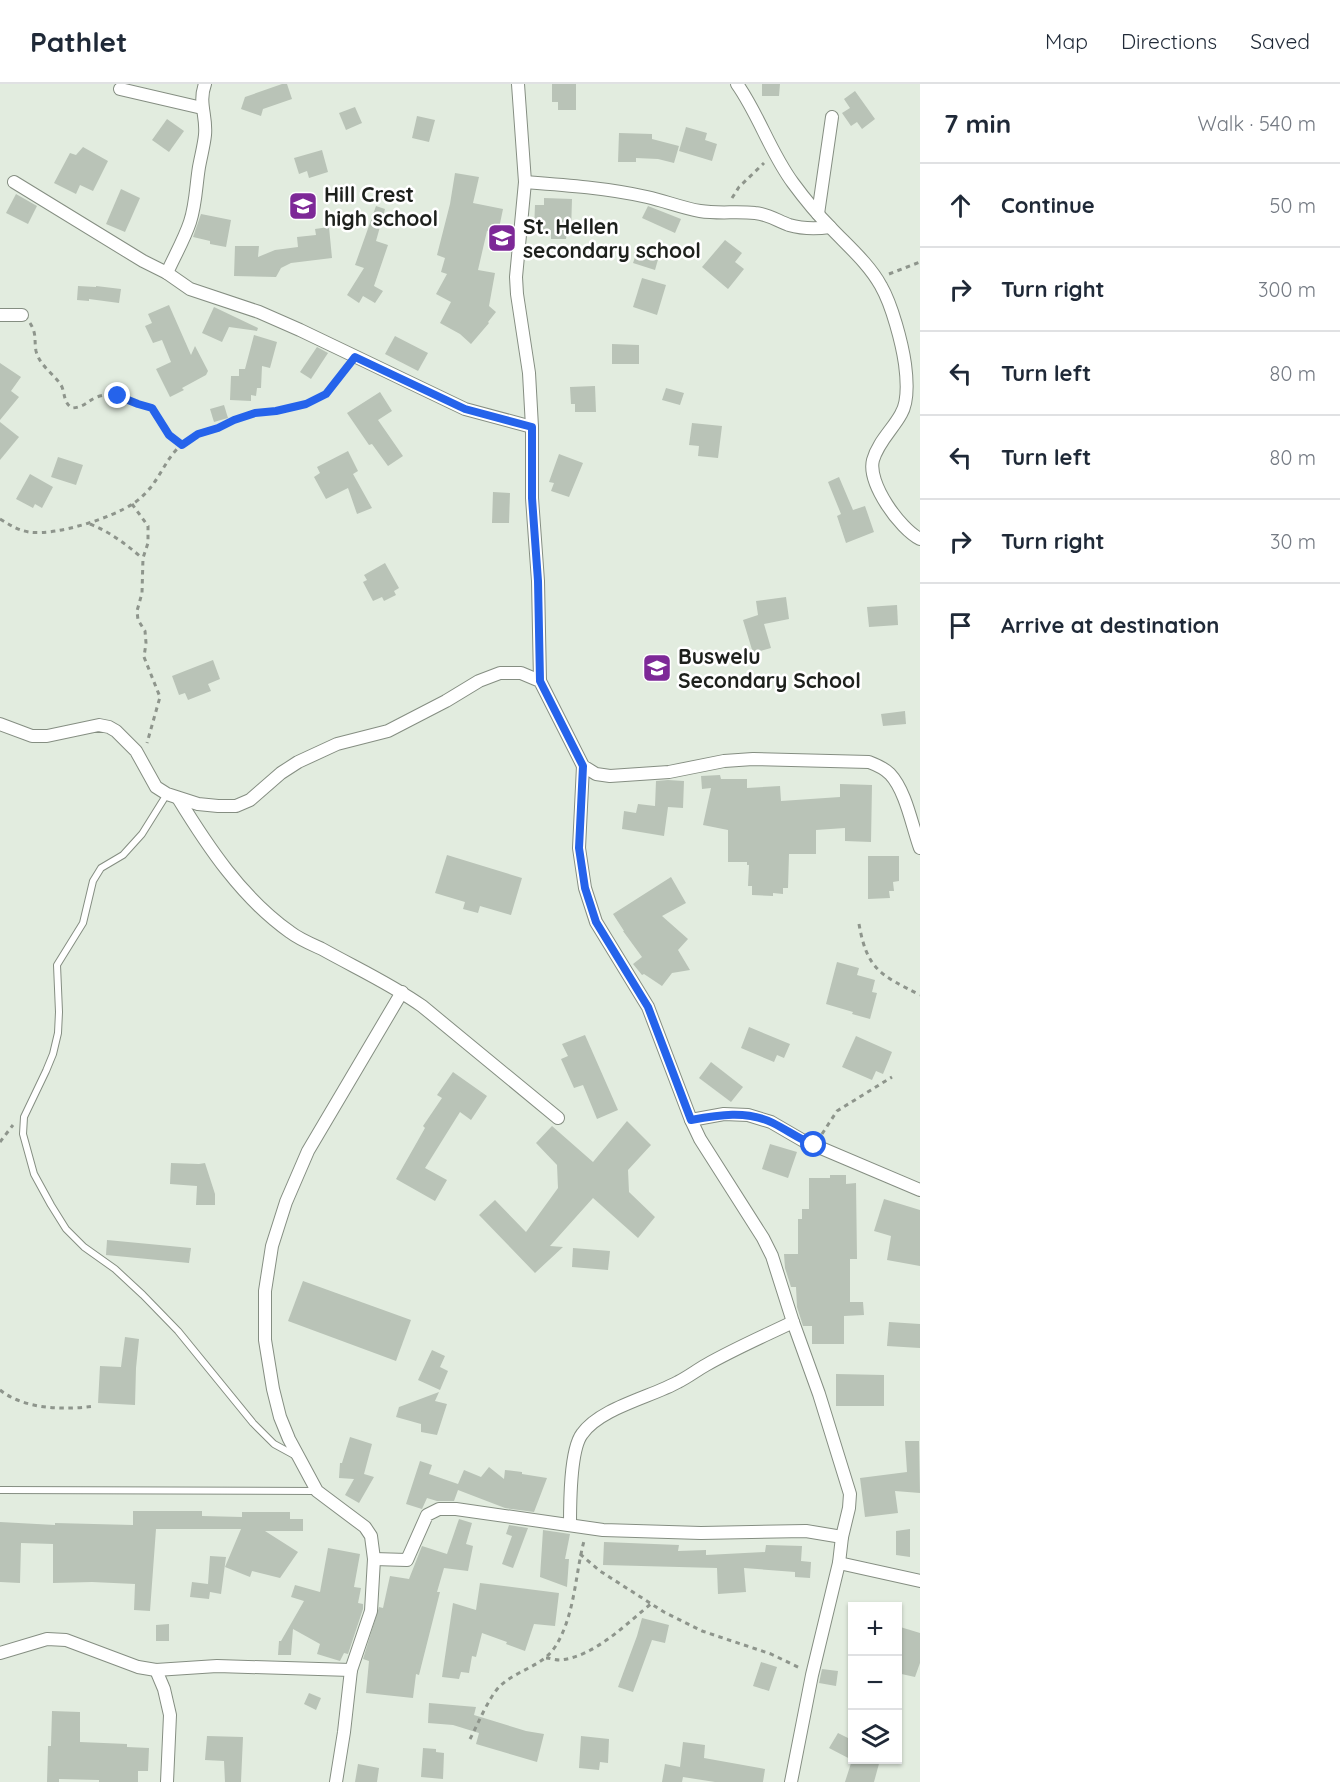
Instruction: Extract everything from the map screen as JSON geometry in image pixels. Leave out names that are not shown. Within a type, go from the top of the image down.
[{"type":"street","points":[[167,273],[189,224],[194,206],[205,135],[202,92],[205,84]]},
{"type":"street","points":[[518,84],[525,182],[516,277],[520,321],[529,373],[540,681],[583,766],[579,848],[585,888],[596,922],[648,1007],[700,1139],[772,1256],[807,1357],[850,1494],[839,1563],[812,1675],[791,1782]]},
{"type":"street","points":[[736,84],[747,99],[774,154],[792,182],[818,214],[855,251],[882,286],[891,310],[905,366],[906,402],[879,448],[873,461],[873,468],[879,489],[888,507],[920,539]]},
{"type":"street","points":[[120,89],[202,108]]},
{"type":"street","points":[[818,214],[832,117]]},
{"type":"street","points":[[14,182],[190,289],[259,312],[465,409],[532,427]]},
{"type":"street","points":[[525,182],[647,196],[698,211],[721,214],[757,213],[789,225],[811,229],[830,227]]},
{"type":"street","points":[[0,315],[22,315]]},
{"type":"street","points":[[0,724],[32,736],[47,736],[99,725],[109,727],[116,731],[141,758],[156,787],[173,796],[198,804],[236,806],[250,800],[281,773],[298,762],[337,744],[388,731],[479,681],[500,673],[521,674],[540,681]]},
{"type":"street","points":[[583,766],[596,774],[610,776],[669,772],[724,761],[753,759],[869,762],[883,768],[891,775],[902,794],[920,848]]},
{"type":"street","points":[[173,796],[252,901],[291,933],[402,992],[422,1006],[558,1118]]},
{"type":"street","points":[[336,1782],[351,1670],[371,1611],[375,1560],[371,1536],[365,1527],[317,1491],[280,1417],[265,1340],[265,1291],[272,1246],[286,1202],[308,1151],[402,992]]},
{"type":"street","points":[[691,1120],[724,1114],[748,1115],[771,1122],[814,1145],[920,1190]]},
{"type":"street","points":[[570,1525],[571,1487],[576,1448],[588,1427],[604,1416],[678,1382],[722,1357],[793,1322]]},
{"type":"street","points":[[375,1560],[407,1560],[427,1515],[439,1509],[456,1509],[603,1530],[652,1533],[806,1532],[842,1537]]},
{"type":"street","points":[[839,1563],[920,1581]]},
{"type":"street","points":[[0,1653],[47,1639],[66,1640],[138,1667],[156,1670],[217,1666],[351,1670]]},
{"type":"street","points":[[156,1670],[164,1689],[170,1715],[167,1782]]},
{"type":"lane","points":[[173,796],[123,855],[101,868],[93,881],[83,923],[57,965],[60,1012],[58,1033],[50,1063],[24,1117],[23,1134],[34,1174],[66,1230],[115,1269],[171,1323],[218,1378],[252,1423],[274,1444],[301,1459]]},
{"type":"lane","points":[[0,1490],[317,1491]]},
{"type":"path","points":[[721,214],[739,188],[774,154]]},
{"type":"path","points":[[876,279],[920,262]]},
{"type":"path","points":[[22,315],[33,327],[36,336],[36,351],[42,364],[61,387],[67,405],[76,408],[105,394],[118,396],[152,408],[169,435],[182,445]]},
{"type":"path","points":[[0,519],[14,528],[32,532],[59,530],[89,523],[132,504],[150,488],[171,454],[198,434],[255,413],[306,404],[326,394],[355,357]]},
{"type":"path","points":[[132,504],[148,526],[148,543],[143,558],[142,593],[137,611],[138,620],[145,631],[144,657],[160,697],[141,758]]},
{"type":"path","points":[[89,523],[105,530],[143,558]]},
{"type":"path","points":[[859,924],[866,954],[877,971],[920,995]]},
{"type":"path","points":[[814,1145],[837,1111],[892,1077]]},
{"type":"path","points":[[0,1390],[9,1397],[36,1405],[64,1408],[95,1406]]},
{"type":"path","points":[[470,1739],[499,1688],[513,1676],[546,1658],[555,1648],[565,1626],[576,1585],[580,1554],[587,1527]]},
{"type":"path","points":[[580,1554],[600,1571],[663,1612],[702,1631],[771,1654],[812,1675]]},
{"type":"path","points":[[546,1658],[560,1660],[602,1644],[652,1604]]},
{"type":"building","points":[[287,84],[292,99],[263,109],[261,116],[241,109],[245,97]]},
{"type":"building","points":[[552,84],[576,84],[576,110],[558,110],[558,102],[552,102]]},
{"type":"building","points":[[762,84],[780,84],[779,96],[762,96]]},
{"type":"building","points":[[855,91],[875,119],[862,129],[857,122],[851,126],[842,113],[850,108],[844,99]]},
{"type":"building","points":[[355,107],[362,123],[346,130],[339,113]]},
{"type":"building","points":[[417,116],[435,120],[429,142],[412,138]]},
{"type":"building","points":[[167,119],[184,131],[169,152],[152,140]]},
{"type":"building","points":[[686,127],[707,133],[705,140],[717,144],[712,161],[679,151]]},
{"type":"building","points":[[619,133],[652,134],[652,139],[679,146],[674,163],[658,159],[636,158],[636,162],[618,162]]},
{"type":"building","points":[[83,147],[108,161],[93,191],[80,185],[76,194],[54,183],[70,153],[76,155]]},
{"type":"building","points":[[322,150],[328,172],[309,178],[307,171],[299,174],[294,158]]},
{"type":"building","points":[[455,173],[479,177],[473,203],[503,209],[498,233],[487,231],[478,270],[495,273],[489,306],[496,312],[471,344],[460,334],[440,323],[451,302],[436,294],[447,274],[441,272],[445,258],[437,255]]},
{"type":"building","points":[[121,189],[140,198],[125,232],[106,224]]},
{"type":"building","points":[[16,194],[37,206],[28,224],[6,213]]},
{"type":"building","points":[[544,198],[572,199],[571,232],[567,232],[566,239],[551,239],[551,230],[534,230],[535,205],[544,205]]},
{"type":"building","points":[[376,206],[385,209],[376,241],[388,245],[374,286],[383,291],[375,303],[363,296],[359,303],[347,295],[364,268],[355,265]]},
{"type":"building","points":[[648,206],[681,219],[675,233],[642,218]]},
{"type":"building","points":[[201,214],[231,220],[226,247],[193,237]]},
{"type":"building","points":[[329,227],[332,258],[291,263],[281,268],[276,277],[234,276],[235,246],[259,246],[258,257],[275,250],[298,247],[297,237],[316,235],[315,229]]},
{"type":"building","points":[[725,240],[742,253],[735,262],[744,269],[728,289],[702,267]]},
{"type":"building","points":[[638,249],[659,256],[655,270],[633,263]]},
{"type":"building","points":[[642,278],[666,285],[657,315],[633,307]]},
{"type":"building","points":[[78,286],[121,289],[119,303],[89,299],[89,301],[77,300]]},
{"type":"building","points":[[169,305],[191,355],[195,346],[208,371],[206,375],[170,397],[156,369],[171,362],[162,340],[153,343],[145,326],[152,323],[148,314]]},
{"type":"building","points":[[214,307],[258,328],[257,331],[229,327],[222,342],[202,333]]},
{"type":"building","points":[[254,335],[277,342],[270,368],[262,366],[261,388],[257,388],[256,396],[251,395],[251,401],[230,400],[231,376],[239,376],[239,369],[245,369]]},
{"type":"building","points":[[395,336],[428,353],[418,371],[385,354]]},
{"type":"building","points":[[612,344],[639,345],[639,364],[612,364]]},
{"type":"building","points":[[317,347],[328,353],[311,379],[300,372]]},
{"type":"building","points":[[0,363],[21,377],[11,391],[19,397],[0,420]]},
{"type":"building","points":[[595,386],[596,412],[575,412],[575,404],[571,404],[570,387]]},
{"type":"building","points":[[666,388],[684,393],[680,405],[662,400]]},
{"type":"building","points":[[380,392],[392,411],[378,420],[403,456],[388,466],[372,444],[369,445],[347,413]]},
{"type":"building","points":[[224,405],[228,418],[214,422],[210,409]]},
{"type":"building","points":[[0,422],[19,437],[0,460]]},
{"type":"building","points":[[692,423],[722,426],[718,458],[698,456],[699,446],[689,445]]},
{"type":"building","points":[[348,451],[358,471],[353,474],[372,508],[357,514],[348,488],[326,499],[314,477],[320,473],[317,467]]},
{"type":"building","points":[[559,454],[583,463],[569,497],[551,491],[554,483],[549,482]]},
{"type":"building","points":[[58,457],[83,465],[76,485],[51,477]]},
{"type":"building","points":[[30,474],[53,487],[42,508],[35,504],[33,508],[16,499]]},
{"type":"building","points":[[839,477],[853,510],[865,506],[874,532],[846,543],[837,516],[841,514],[828,482]]},
{"type":"building","points":[[493,492],[510,493],[509,523],[492,523]]},
{"type":"building","points":[[385,563],[399,588],[394,591],[396,595],[384,601],[382,597],[373,601],[363,582],[367,580],[364,575]]},
{"type":"building","points":[[786,597],[789,619],[764,624],[771,648],[753,653],[743,620],[758,615],[756,601]]},
{"type":"building","points":[[897,605],[898,625],[869,627],[867,607]]},
{"type":"building","points":[[213,660],[220,679],[208,684],[211,691],[188,700],[185,693],[179,695],[172,676]]},
{"type":"building","points":[[905,711],[906,724],[883,726],[881,714]]},
{"type":"building","points":[[720,775],[721,779],[747,779],[747,788],[780,786],[781,801],[840,797],[840,784],[872,785],[871,842],[845,841],[845,828],[816,830],[816,854],[789,854],[788,888],[783,888],[783,894],[752,895],[752,886],[748,886],[749,865],[747,862],[728,862],[728,830],[703,825],[711,788],[702,789],[701,776]]},
{"type":"building","points":[[656,781],[684,781],[683,808],[668,807],[664,836],[622,829],[624,811],[636,813],[638,804],[655,806]]},
{"type":"building","points":[[447,855],[522,878],[511,915],[480,906],[478,913],[463,909],[465,902],[435,893]]},
{"type":"building","points":[[868,856],[899,856],[899,881],[893,882],[894,891],[889,891],[890,898],[868,899]]},
{"type":"building","points":[[671,877],[686,903],[662,916],[688,939],[678,950],[690,970],[672,973],[662,986],[644,974],[642,975],[633,964],[642,957],[613,914]]},
{"type":"building","points":[[837,962],[859,968],[857,975],[875,980],[872,992],[877,993],[870,1019],[826,1004]]},
{"type":"building","points":[[749,1027],[790,1044],[784,1058],[777,1055],[774,1062],[741,1048]]},
{"type":"building","points":[[585,1035],[618,1110],[597,1119],[583,1085],[574,1088],[561,1059],[568,1056],[562,1044]]},
{"type":"building","points":[[856,1036],[892,1052],[883,1074],[876,1071],[872,1080],[842,1067]]},
{"type":"building","points":[[711,1062],[743,1087],[731,1102],[699,1078]]},
{"type":"building","points":[[453,1072],[487,1096],[471,1120],[460,1112],[425,1168],[447,1180],[435,1201],[396,1179],[425,1128],[423,1126],[442,1098],[437,1095]]},
{"type":"building","points":[[627,1121],[651,1145],[628,1170],[629,1192],[655,1217],[638,1238],[593,1198],[550,1246],[563,1247],[535,1273],[479,1215],[495,1200],[526,1232],[558,1188],[557,1165],[536,1143],[552,1126],[593,1162]]},
{"type":"building","points":[[770,1144],[797,1152],[788,1178],[762,1169]]},
{"type":"building","points":[[171,1163],[205,1163],[215,1194],[215,1205],[196,1205],[197,1186],[170,1184]]},
{"type":"building","points":[[830,1175],[846,1175],[846,1184],[856,1183],[857,1259],[850,1259],[850,1302],[863,1302],[864,1315],[844,1316],[844,1344],[812,1344],[812,1326],[803,1326],[797,1307],[796,1287],[791,1287],[785,1268],[784,1254],[798,1254],[798,1219],[802,1219],[802,1209],[809,1209],[809,1178],[830,1178]]},
{"type":"building","points":[[884,1199],[920,1210],[920,1266],[887,1260],[891,1236],[874,1231]]},
{"type":"building","points":[[107,1240],[191,1248],[189,1263],[106,1255]]},
{"type":"building","points":[[573,1248],[610,1251],[608,1270],[572,1267]]},
{"type":"building","points":[[303,1281],[411,1320],[396,1361],[288,1321]]},
{"type":"building","points":[[889,1322],[920,1324],[920,1348],[887,1346]]},
{"type":"building","points":[[125,1337],[139,1339],[135,1405],[98,1403],[100,1366],[121,1367]]},
{"type":"building","points":[[432,1350],[445,1356],[440,1367],[448,1371],[440,1390],[418,1380]]},
{"type":"building","points":[[836,1374],[884,1375],[884,1406],[836,1406]]},
{"type":"building","points":[[439,1392],[435,1401],[447,1404],[437,1435],[421,1432],[421,1424],[396,1417],[399,1407]]},
{"type":"building","points":[[350,1437],[372,1444],[364,1474],[374,1477],[359,1503],[345,1495],[354,1479],[339,1478],[340,1463],[342,1463]]},
{"type":"building","points":[[905,1441],[919,1441],[920,1493],[895,1491],[898,1513],[865,1517],[860,1478],[907,1472]]},
{"type":"building","points":[[420,1461],[432,1465],[429,1474],[458,1484],[464,1470],[481,1477],[489,1467],[504,1479],[505,1470],[547,1478],[534,1512],[505,1508],[458,1490],[454,1501],[437,1501],[427,1498],[422,1509],[406,1504]]},
{"type":"building","points":[[133,1511],[202,1511],[202,1516],[242,1517],[242,1512],[290,1512],[290,1519],[303,1519],[303,1531],[265,1531],[298,1552],[280,1578],[252,1571],[250,1577],[225,1567],[241,1529],[156,1529],[150,1611],[134,1610],[135,1584],[53,1583],[53,1544],[21,1543],[20,1583],[0,1582],[0,1522],[133,1525]]},
{"type":"building","points":[[459,1519],[472,1523],[466,1544],[473,1546],[468,1571],[444,1568],[419,1675],[416,1674],[413,1698],[366,1693],[369,1661],[363,1659],[379,1607],[383,1608],[390,1576],[409,1579],[422,1546],[447,1554]]},
{"type":"building","points":[[509,1525],[528,1528],[513,1568],[502,1564],[512,1536],[506,1534]]},
{"type":"building","points":[[910,1529],[910,1557],[896,1555],[896,1531]]},
{"type":"building","points":[[543,1530],[570,1534],[565,1559],[569,1559],[567,1587],[540,1577]]},
{"type":"building","points":[[604,1542],[679,1545],[678,1551],[706,1550],[706,1555],[765,1552],[766,1545],[802,1546],[801,1561],[811,1562],[810,1578],[795,1577],[795,1572],[744,1568],[746,1592],[718,1594],[717,1568],[603,1565]]},
{"type":"building","points":[[328,1548],[360,1554],[354,1587],[361,1588],[358,1603],[363,1604],[363,1609],[348,1654],[344,1653],[340,1661],[317,1654],[320,1644],[293,1629],[291,1655],[278,1655],[279,1641],[304,1601],[291,1597],[295,1585],[320,1592]]},
{"type":"building","points":[[210,1556],[226,1557],[221,1594],[210,1592],[209,1599],[190,1597],[192,1582],[208,1584]]},
{"type":"building","points":[[480,1583],[559,1593],[555,1626],[534,1624],[525,1651],[482,1633],[476,1657],[472,1656],[469,1673],[461,1672],[459,1679],[442,1677],[453,1603],[476,1610]]},
{"type":"building","points":[[642,1618],[669,1625],[665,1643],[652,1640],[633,1692],[618,1687]]},
{"type":"building","points":[[169,1624],[169,1641],[156,1641],[156,1625]]},
{"type":"building","points":[[902,1628],[920,1633],[920,1663],[915,1677],[902,1674]]},
{"type":"building","points":[[761,1662],[777,1667],[769,1691],[753,1686]]},
{"type":"building","points":[[822,1669],[838,1671],[836,1686],[819,1683]]},
{"type":"building","points":[[309,1693],[321,1698],[316,1710],[304,1704]]},
{"type":"building","points":[[429,1703],[476,1707],[474,1715],[526,1731],[544,1734],[537,1762],[476,1744],[479,1733],[453,1725],[428,1723]]},
{"type":"building","points":[[52,1711],[80,1712],[80,1742],[127,1744],[127,1747],[149,1748],[148,1771],[138,1771],[138,1782],[59,1779],[59,1782],[47,1782]]},
{"type":"building","points":[[838,1733],[848,1738],[848,1758],[829,1748]]},
{"type":"building","points":[[207,1736],[243,1737],[241,1782],[225,1782],[224,1761],[205,1760]]},
{"type":"building","points":[[581,1736],[609,1739],[608,1763],[600,1762],[599,1770],[579,1768]]},
{"type":"building","points":[[683,1742],[705,1745],[704,1758],[765,1769],[763,1782],[715,1782],[683,1777],[682,1782],[662,1782],[665,1764],[680,1767]]},
{"type":"building","points":[[423,1748],[436,1749],[436,1752],[444,1753],[443,1779],[421,1777]]},
{"type":"building","points":[[358,1764],[379,1768],[377,1782],[355,1782]]},
{"type":"building","points":[[851,1764],[879,1764],[874,1782],[845,1782]]},
{"type":"place","name":"Hill Crest high school","points":[[303,206]]},
{"type":"place","name":"St. Hellen secondary school","points":[[502,238]]},
{"type":"place","name":"Buswelu Secondary School","points":[[657,668]]},
{"type":"route","points":[[118,396],[152,408],[169,435],[182,445],[198,434],[234,420],[255,413],[306,404],[326,394],[355,357],[465,409],[532,427],[532,498],[538,581],[540,681],[583,766],[579,848],[585,888],[596,922],[648,1007],[691,1120],[724,1114],[748,1115],[771,1122],[814,1145]]}]
